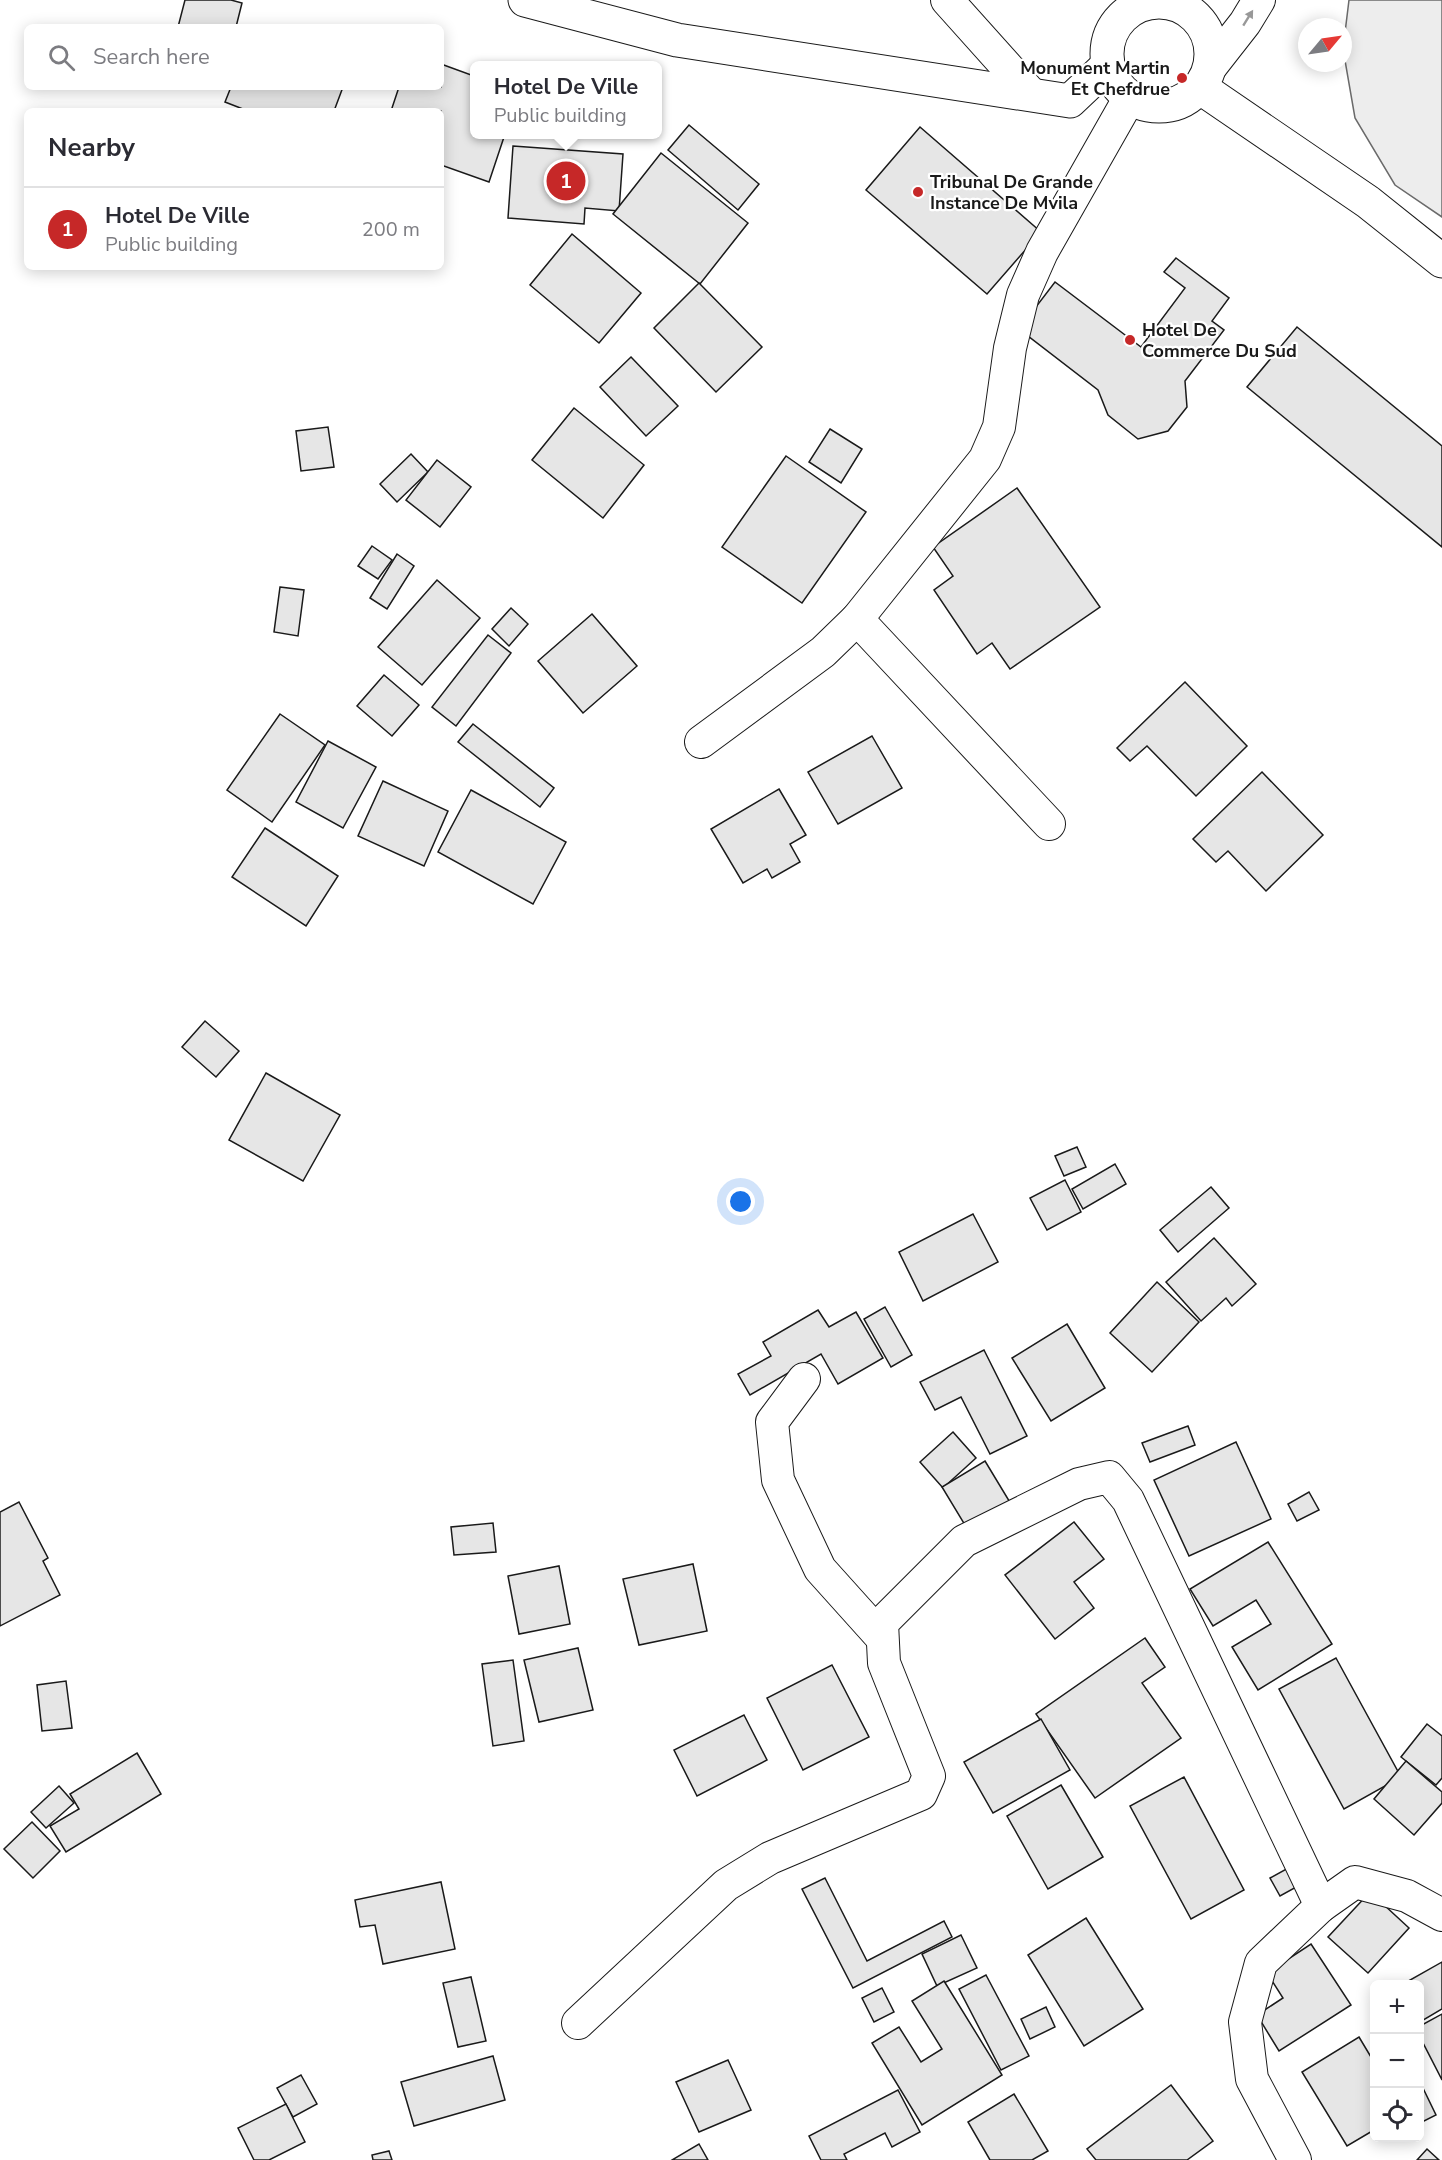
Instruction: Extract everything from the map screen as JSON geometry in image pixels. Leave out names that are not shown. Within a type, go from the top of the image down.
[{"type":"highway","points":[[525,0],[677,40],[1070,100],[1108,65]]},
{"type":"highway","points":[[1152,1],[1173,2],[1191,12],[1205,28],[1211,48],[1205,78],[1186,99],[1168,106],[1149,105],[1130,97],[1116,84],[1108,65],[1107,43],[1116,23],[1131,8],[1152,1]]},
{"type":"highway","points":[[1205,78],[1442,261]]},
{"type":"street","points":[[946,0],[1032,95]]},
{"type":"street","points":[[1205,78],[1259,0]]},
{"type":"street","points":[[701,742],[823,652],[857,619],[985,459],[999,427],[1010,348],[1023,295],[1042,252],[1130,97]]},
{"type":"street","points":[[857,619],[1049,824]]},
{"type":"street","points":[[804,1379],[772,1422],[778,1480],[820,1569],[882,1638]]},
{"type":"street","points":[[578,2023],[726,1885],[770,1858],[921,1794],[929,1776],[884,1664],[882,1623],[964,1541],[1079,1484],[1109,1477],[1128,1500],[1321,1906]]},
{"type":"street","points":[[1295,2160],[1252,2079],[1245,2022],[1261,1963],[1321,1906],[1355,1882],[1407,1896],[1442,1915]]},
{"type":"shaded area","points":[[1349,0],[1442,0],[1442,217],[1395,185],[1355,118],[1347,72],[1352,72],[1352,18],[1347,18]]},
{"type":"building","points":[[185,0],[231,0],[242,3],[237,24],[179,24]]},
{"type":"building","points":[[444,65],[470,75],[470,139],[503,139],[489,182],[444,166],[444,108],[392,108],[398,90],[444,90]]},
{"type":"building","points":[[230,90],[342,90],[335,108],[240,108],[225,102]]},
{"type":"building","points":[[689,125],[759,184],[738,210],[668,150]]},
{"type":"building","points":[[920,127],[1041,232],[987,294],[866,190]]},
{"type":"building","points":[[513,146],[623,154],[619,211],[585,208],[584,224],[508,218]]},
{"type":"building","points":[[661,153],[748,223],[700,284],[613,214]]},
{"type":"building","points":[[572,234],[641,293],[599,343],[530,285]]},
{"type":"building","points":[[1176,258],[1229,298],[1212,321],[1224,330],[1185,381],[1187,407],[1168,431],[1138,439],[1108,415],[1098,390],[1019,329],[1055,282],[1141,347],[1185,288],[1164,272]]},
{"type":"building","points":[[699,283],[762,347],[716,392],[654,328]]},
{"type":"building","points":[[1297,327],[1442,446],[1442,547],[1247,387]]},
{"type":"building","points":[[631,357],[678,406],[646,436],[600,387]]},
{"type":"building","points":[[574,408],[644,465],[603,518],[532,460]]},
{"type":"building","points":[[328,427],[334,467],[301,471],[296,431]]},
{"type":"building","points":[[830,429],[862,449],[841,483],[809,462]]},
{"type":"building","points":[[411,454],[428,472],[397,502],[380,484]]},
{"type":"building","points":[[786,456],[866,512],[802,603],[722,547]]},
{"type":"building","points":[[437,460],[471,487],[440,527],[406,500]]},
{"type":"building","points":[[1017,488],[1100,607],[1010,669],[992,643],[977,654],[934,590],[953,576],[933,547]]},
{"type":"building","points":[[372,546],[392,560],[378,579],[358,566]]},
{"type":"building","points":[[397,554],[414,566],[387,609],[370,598]]},
{"type":"building","points":[[437,580],[480,618],[422,685],[378,647]]},
{"type":"building","points":[[280,587],[304,590],[298,636],[274,632]]},
{"type":"building","points":[[511,608],[528,624],[509,646],[492,629]]},
{"type":"building","points":[[592,614],[637,666],[583,713],[538,661]]},
{"type":"building","points":[[488,635],[511,653],[456,726],[432,707]]},
{"type":"building","points":[[384,675],[419,705],[392,736],[357,706]]},
{"type":"building","points":[[1185,682],[1247,746],[1196,796],[1147,746],[1130,761],[1117,748]]},
{"type":"building","points":[[280,714],[325,745],[272,822],[227,790]]},
{"type":"building","points":[[473,724],[554,788],[540,807],[458,742]]},
{"type":"building","points":[[872,736],[902,788],[838,824],[808,772]]},
{"type":"building","points":[[328,741],[376,767],[343,828],[296,802]]},
{"type":"building","points":[[1262,772],[1323,835],[1266,891],[1228,851],[1216,862],[1193,839]]},
{"type":"building","points":[[383,781],[448,811],[424,866],[358,836]]},
{"type":"building","points":[[779,789],[806,835],[790,844],[800,862],[772,878],[767,869],[743,883],[711,829]]},
{"type":"building","points":[[471,790],[566,842],[533,904],[438,852]]},
{"type":"building","points":[[265,828],[338,876],[306,926],[232,877]]},
{"type":"building","points":[[205,1021],[239,1051],[216,1077],[182,1047]]},
{"type":"building","points":[[266,1073],[340,1115],[303,1181],[229,1140]]},
{"type":"building","points":[[1077,1147],[1086,1167],[1064,1176],[1055,1156]]},
{"type":"building","points":[[1115,1164],[1126,1184],[1083,1209],[1072,1189]]},
{"type":"building","points":[[1065,1180],[1081,1212],[1047,1230],[1030,1198]]},
{"type":"building","points":[[1211,1187],[1229,1208],[1178,1252],[1160,1230]]},
{"type":"building","points":[[973,1214],[998,1262],[923,1301],[899,1252]]},
{"type":"building","points":[[1214,1238],[1256,1284],[1232,1306],[1226,1298],[1201,1321],[1166,1282]]},
{"type":"building","points":[[1157,1282],[1199,1322],[1152,1372],[1110,1333]]},
{"type":"building","points":[[885,1307],[912,1355],[891,1367],[864,1319]]},
{"type":"building","points":[[818,1310],[829,1327],[856,1312],[883,1358],[838,1384],[821,1354],[750,1395],[738,1374],[771,1356],[763,1342]]},
{"type":"building","points":[[1067,1324],[1105,1388],[1051,1421],[1012,1358]]},
{"type":"building","points":[[984,1350],[1027,1436],[990,1454],[961,1397],[935,1410],[920,1382]]},
{"type":"building","points":[[1188,1426],[1195,1445],[1150,1462],[1142,1443]]},
{"type":"building","points":[[953,1432],[976,1458],[943,1488],[920,1462]]},
{"type":"building","points":[[1236,1442],[1271,1519],[1189,1556],[1154,1480]]},
{"type":"building","points":[[985,1461],[1011,1504],[968,1530],[942,1487]]},
{"type":"building","points":[[1309,1492],[1319,1510],[1297,1521],[1288,1504]]},
{"type":"building","points":[[19,1502],[48,1558],[43,1561],[60,1595],[0,1626],[0,1512]]},
{"type":"building","points":[[1074,1522],[1104,1559],[1074,1582],[1094,1608],[1055,1639],[1005,1575]]},
{"type":"building","points":[[493,1523],[496,1552],[454,1555],[451,1527]]},
{"type":"building","points":[[1268,1542],[1332,1644],[1258,1690],[1232,1647],[1271,1624],[1256,1600],[1213,1626],[1190,1589]]},
{"type":"building","points":[[693,1564],[707,1631],[639,1645],[623,1579]]},
{"type":"building","points":[[559,1566],[570,1624],[519,1634],[508,1576]]},
{"type":"building","points":[[1145,1638],[1165,1667],[1142,1683],[1181,1738],[1095,1798],[1036,1714]]},
{"type":"building","points":[[578,1648],[593,1710],[539,1722],[524,1660]]},
{"type":"building","points":[[1336,1658],[1401,1777],[1344,1809],[1279,1689]]},
{"type":"building","points":[[513,1660],[524,1741],[493,1746],[482,1664]]},
{"type":"building","points":[[832,1665],[869,1737],[803,1770],[767,1698]]},
{"type":"building","points":[[66,1681],[72,1728],[42,1731],[37,1685]]},
{"type":"building","points":[[744,1715],[767,1760],[697,1796],[674,1750]]},
{"type":"building","points":[[1041,1719],[1070,1770],[993,1813],[964,1762]]},
{"type":"building","points":[[1427,1724],[1442,1736],[1442,1778],[1436,1785],[1401,1757]]},
{"type":"building","points":[[137,1753],[161,1794],[66,1852],[50,1826],[79,1809],[70,1794]]},
{"type":"building","points":[[1406,1761],[1442,1792],[1442,1803],[1414,1835],[1374,1799]]},
{"type":"building","points":[[1184,1777],[1244,1890],[1191,1919],[1130,1806]]},
{"type":"building","points":[[1061,1785],[1103,1857],[1048,1889],[1007,1816]]},
{"type":"building","points":[[59,1786],[74,1803],[46,1828],[31,1812]]},
{"type":"building","points":[[32,1822],[60,1851],[33,1878],[4,1849]]},
{"type":"building","points":[[1290,1867],[1300,1885],[1280,1896],[1270,1878]]},
{"type":"building","points":[[825,1878],[867,1961],[944,1921],[952,1937],[853,1988],[802,1889]]},
{"type":"building","points":[[441,1882],[455,1949],[383,1964],[375,1925],[360,1927],[355,1900]]},
{"type":"building","points":[[1370,1892],[1409,1928],[1368,1973],[1328,1937]]},
{"type":"building","points":[[1086,1918],[1143,2009],[1084,2046],[1028,1955]]},
{"type":"building","points":[[961,1935],[977,1968],[937,1986],[922,1954]]},
{"type":"building","points":[[1311,1944],[1351,2005],[1279,2051],[1257,2015],[1283,1998],[1267,1973]]},
{"type":"building","points":[[1442,1962],[1442,2009],[1424,2020],[1424,1980],[1410,1980]]},
{"type":"building","points":[[986,1975],[1029,2056],[1001,2070],[959,1989]]},
{"type":"building","points":[[471,1977],[486,2041],[458,2047],[443,1983]]},
{"type":"building","points":[[944,1981],[1002,2075],[922,2125],[872,2043],[899,2027],[921,2062],[942,2049],[912,2001]]},
{"type":"building","points":[[882,1988],[894,2012],[874,2022],[862,1998]]},
{"type":"building","points":[[1046,2007],[1055,2027],[1030,2039],[1021,2019]]},
{"type":"building","points":[[1442,2014],[1442,2080],[1424,2045],[1424,2024]]},
{"type":"building","points":[[1359,2037],[1370,2055],[1370,2132],[1347,2146],[1302,2072]]},
{"type":"building","points":[[493,2056],[505,2100],[414,2126],[401,2082]]},
{"type":"building","points":[[728,2060],[751,2110],[699,2132],[676,2082]]},
{"type":"building","points":[[301,2075],[317,2104],[293,2117],[277,2088]]},
{"type":"building","points":[[1171,2085],[1213,2141],[1187,2160],[1096,2160],[1087,2149]]},
{"type":"building","points":[[898,2090],[920,2132],[892,2147],[885,2133],[844,2154],[847,2160],[821,2160],[809,2136]]},
{"type":"building","points":[[1424,2090],[1436,2115],[1424,2121]]},
{"type":"building","points":[[1014,2094],[1048,2151],[1032,2160],[990,2160],[968,2122]]},
{"type":"building","points":[[286,2104],[305,2142],[269,2160],[254,2160],[238,2128]]},
{"type":"building","points":[[699,2144],[708,2160],[672,2160]]},
{"type":"building","points":[[1427,2149],[1439,2160],[1417,2160]]},
{"type":"building","points":[[389,2151],[392,2160],[373,2160],[372,2155]]},
{"type":"place","name":"Monument Martin Et Chefdrue","points":[[1182,78]]},
{"type":"place","name":"Hotel De Ville","points":[[566,181]]},
{"type":"place","name":"Tribunal De Grande Instance De Mvila","points":[[918,192]]},
{"type":"place","name":"Hotel De Commerce Du Sud","points":[[1130,340]]}]
